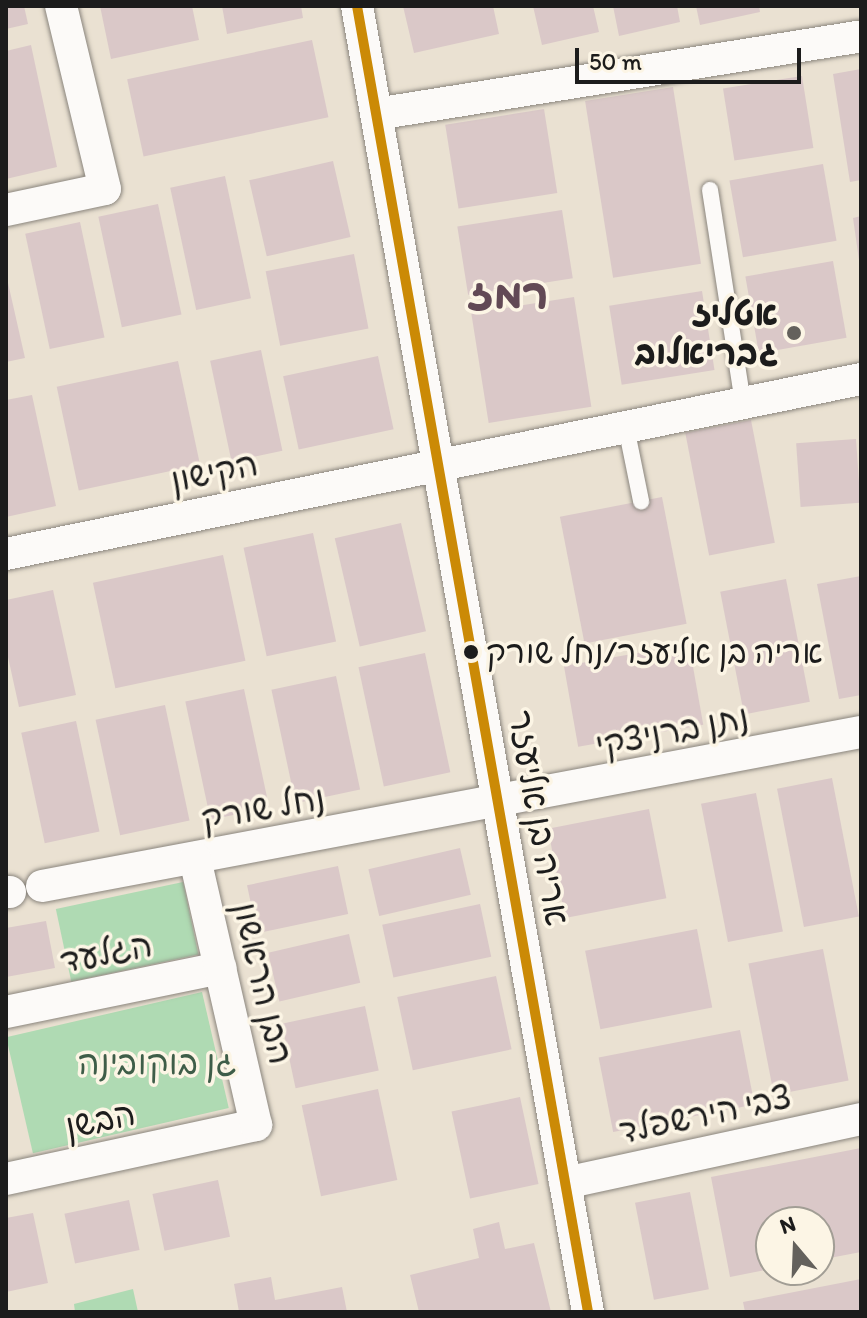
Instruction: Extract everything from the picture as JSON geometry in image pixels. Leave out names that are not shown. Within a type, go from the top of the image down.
[{"type":"street","points":[[6,210],[105,189],[61,6]]},
{"type":"street","name":"אריה בן אליעזר","points":[[357,6],[588,1312]]},
{"type":"street","points":[[376,114],[861,36]]},
{"type":"street","name":"הקישון","points":[[6,554],[861,379]]},
{"type":"street","name":"נתן ברניצקי","points":[[498,804],[861,732]]},
{"type":"street","name":"נחל שורק","points":[[42,886],[498,804]]},
{"type":"street","name":"הבן הראשון","points":[[195,858],[256,1125]]},
{"type":"street","name":"הגלעד","points":[[6,1012],[221,968]]},
{"type":"street","name":"צבי הירשפלד","points":[[565,1183],[861,1119]]},
{"type":"street","name":"הבשן","points":[[6,1179],[256,1125]]},
{"type":"lane","points":[[710,190],[743,403]]},
{"type":"lane","points":[[626,427],[641,501]]},
{"type":"green space","points":[[183,882],[198,954],[71,981],[56,909]]},
{"type":"green space","name":"גן בוקובינה","points":[[202,992],[229,1108],[33,1153],[6,1037]]},
{"type":"green space","points":[[133,1289],[138,1312],[75,1312],[74,1304]]},
{"type":"building","points":[[6,6],[24,6],[28,24],[6,29]]},
{"type":"building","points":[[100,6],[192,6],[199,40],[111,59]]},
{"type":"building","points":[[222,6],[301,6],[303,18],[227,34]]},
{"type":"building","points":[[403,6],[493,6],[499,34],[414,53]]},
{"type":"building","points":[[533,6],[593,6],[599,32],[542,45]]},
{"type":"building","points":[[613,6],[677,6],[680,22],[619,36]]},
{"type":"building","points":[[696,6],[759,6],[760,12],[700,25]]},
{"type":"building","points":[[312,40],[328,117],[144,157],[127,79]]},
{"type":"building","points":[[31,45],[57,167],[6,179],[6,51]]},
{"type":"building","points":[[861,69],[861,180],[850,182],[833,74]]},
{"type":"building","points":[[802,76],[813,148],[734,161],[723,89]]},
{"type":"building","points":[[673,87],[701,264],[613,278],[585,101]]},
{"type":"building","points":[[544,109],[557,193],[459,209],[445,125]]},
{"type":"building","points":[[333,161],[351,237],[267,256],[249,180]]},
{"type":"building","points":[[823,164],[837,241],[743,257],[729,180]]},
{"type":"building","points":[[225,176],[251,298],[196,310],[170,188]]},
{"type":"building","points":[[158,204],[181,315],[122,327],[98,217]]},
{"type":"building","points":[[562,210],[573,278],[468,295],[457,227]]},
{"type":"building","points":[[861,216],[861,260],[859,260],[853,218]]},
{"type":"building","points":[[80,222],[105,337],[50,349],[25,234]]},
{"type":"building","points":[[354,254],[369,329],[280,346],[266,271]]},
{"type":"building","points":[[833,261],[847,338],[759,353],[745,276]]},
{"type":"building","points":[[6,274],[25,358],[6,362]]},
{"type":"building","points":[[702,291],[715,370],[622,385],[609,306]]},
{"type":"building","points":[[574,297],[591,407],[489,423],[471,313]]},
{"type":"building","points":[[261,350],[282,451],[232,462],[210,361]]},
{"type":"building","points":[[378,356],[394,429],[299,450],[283,376]]},
{"type":"building","points":[[178,361],[200,465],[79,490],[57,387]]},
{"type":"building","points":[[32,395],[56,506],[6,517],[6,400]]},
{"type":"building","points":[[751,420],[775,543],[709,555],[685,433]]},
{"type":"building","points":[[856,439],[860,503],[801,507],[796,443]]},
{"type":"building","points":[[662,497],[687,624],[585,643],[560,517]]},
{"type":"building","points":[[401,523],[426,631],[360,646],[335,538]]},
{"type":"building","points":[[313,533],[336,642],[267,656],[244,548]]},
{"type":"building","points":[[223,555],[245,661],[115,688],[93,583]]},
{"type":"building","points":[[861,576],[861,695],[839,699],[817,584]]},
{"type":"building","points":[[786,579],[810,702],[744,714],[720,592]]},
{"type":"building","points":[[53,590],[76,695],[19,707],[6,648],[6,600]]},
{"type":"building","points":[[689,644],[703,725],[578,747],[564,666]]},
{"type":"building","points":[[425,653],[450,772],[384,786],[358,667]]},
{"type":"building","points":[[336,676],[360,789],[296,803],[271,690]]},
{"type":"building","points":[[244,689],[269,807],[210,820],[185,701]]},
{"type":"building","points":[[165,705],[190,820],[120,835],[96,720]]},
{"type":"building","points":[[76,721],[99,832],[45,843],[21,733]]},
{"type":"building","points":[[832,778],[859,916],[804,927],[777,789]]},
{"type":"building","points":[[756,793],[783,931],[728,942],[701,804]]},
{"type":"building","points":[[649,809],[666,898],[565,918],[548,829]]},
{"type":"building","points":[[460,848],[471,895],[379,916],[368,869]]},
{"type":"building","points":[[338,866],[348,914],[257,933],[247,885]]},
{"type":"building","points":[[480,904],[491,957],[393,978],[382,925]]},
{"type":"building","points":[[46,921],[55,968],[6,977],[6,928]]},
{"type":"building","points":[[697,929],[712,1008],[600,1029],[585,951]]},
{"type":"building","points":[[349,934],[360,983],[279,1001],[268,953]]},
{"type":"building","points":[[823,949],[849,1081],[774,1095],[748,964]]},
{"type":"building","points":[[496,976],[512,1049],[413,1070],[397,997]]},
{"type":"building","points":[[365,1006],[379,1071],[296,1088],[282,1024]]},
{"type":"building","points":[[740,1030],[755,1105],[613,1132],[599,1057]]},
{"type":"building","points":[[378,1089],[397,1180],[321,1196],[302,1105]]},
{"type":"building","points":[[520,1097],[539,1184],[470,1199],[452,1112]]},
{"type":"building","points":[[861,1148],[861,1252],[835,1257],[835,1206],[755,1206],[755,1272],[730,1277],[711,1177]]},
{"type":"building","points":[[218,1180],[230,1237],[165,1251],[152,1194]]},
{"type":"building","points":[[690,1192],[709,1289],[654,1300],[635,1203]]},
{"type":"building","points":[[129,1200],[140,1250],[75,1264],[64,1214]]},
{"type":"building","points":[[33,1213],[48,1283],[6,1292],[6,1218]]},
{"type":"building","points":[[499,1222],[505,1249],[534,1243],[551,1312],[419,1312],[410,1275],[479,1258],[473,1229]]},
{"type":"building","points":[[271,1277],[275,1300],[342,1287],[347,1312],[239,1312],[234,1284]]},
{"type":"building","points":[[861,1279],[861,1312],[745,1312],[743,1302]]},
{"type":"transit line","points":[[357,6],[588,1312]]},
{"type":"place","name":"אטליז גבריאלוב","points":[[794,333]]},
{"type":"place","name":"אריה בן אליעזר/נחל שורק","points":[[471,652]]},
{"type":"district","name":"רמז","points":[[508,294]]}]
